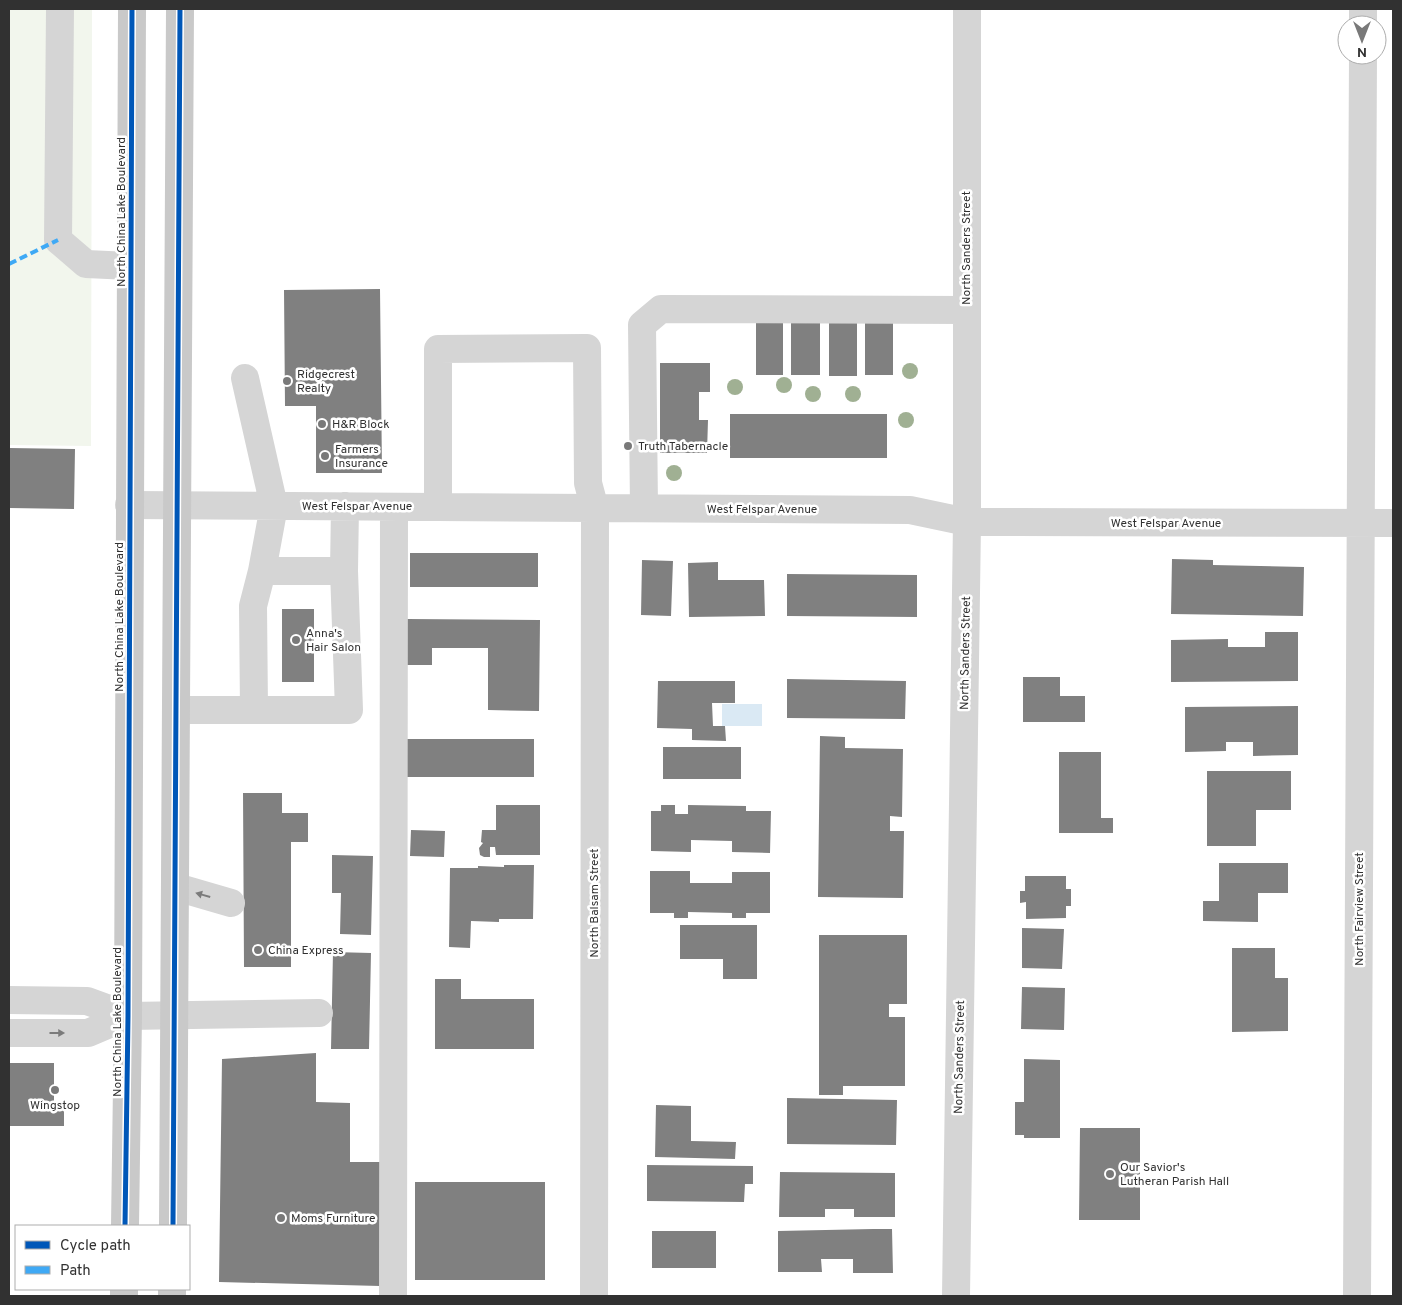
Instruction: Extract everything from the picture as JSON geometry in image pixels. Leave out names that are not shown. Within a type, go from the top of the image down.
[{"type":"main road","name":"North China Lake Boulevard","points":[[124,1225],[128,1016],[132,9]]},
{"type":"main road","points":[[173,1225],[180,9]]},
{"type":"street","points":[[60,9],[58,240],[86,264],[130,266]]},
{"type":"street","name":"North Sanders Street","points":[[956,1296],[966,522],[967,9]]},
{"type":"street","name":"North Fairview Street","points":[[1357,1296],[1363,65]]},
{"type":"street","points":[[644,508],[642,325],[661,309],[966,310]]},
{"type":"street","name":"North Balsam Street","points":[[438,507],[438,349],[587,348],[588,483],[595,509],[594,1296]]},
{"type":"street","points":[[245,378],[274,506],[262,571],[253,606],[254,710]]},
{"type":"street","name":"West Felspar Avenue","points":[[130,505],[910,510],[966,522],[1393,523]]},
{"type":"street","points":[[177,710],[349,710],[344,571],[345,506]]},
{"type":"street","points":[[393,1296],[394,507]]},
{"type":"street","points":[[262,571],[344,571]]},
{"type":"street","points":[[176,887],[231,903]]},
{"type":"street","points":[[9,1000],[87,1001],[128,1016],[320,1013]]},
{"type":"street","points":[[9,1033],[88,1033],[128,1016]]},
{"type":"shaded area","points":[[9,9],[92,9],[91,446],[9,445]]},
{"type":"shaded area","points":[[722,704],[762,704],[762,726],[722,726]]},
{"type":"building","points":[[380,289],[382,473],[316,473],[316,406],[285,406],[284,290]]},
{"type":"building","points":[[756,316],[783,316],[783,375],[756,375]]},
{"type":"building","points":[[791,316],[820,316],[820,375],[791,375]]},
{"type":"building","points":[[829,316],[857,316],[857,376],[829,376]]},
{"type":"building","points":[[865,316],[893,316],[893,375],[865,375]]},
{"type":"building","points":[[660,363],[710,363],[710,392],[699,392],[699,420],[708,420],[707,453],[660,453]]},
{"type":"building","points":[[730,414],[887,414],[887,458],[730,458]]},
{"type":"building","points":[[9,448],[75,449],[74,509],[9,508]]},
{"type":"building","points":[[410,553],[538,553],[538,587],[410,587]]},
{"type":"building","points":[[1172,559],[1213,560],[1213,565],[1304,567],[1303,616],[1171,614]]},
{"type":"building","points":[[642,560],[673,561],[671,616],[641,615]]},
{"type":"building","points":[[718,562],[718,580],[764,580],[765,616],[689,617],[688,563]]},
{"type":"building","points":[[787,574],[917,575],[917,617],[787,616]]},
{"type":"building","points":[[282,609],[314,609],[314,682],[282,682]]},
{"type":"building","points":[[407,619],[540,620],[539,711],[488,710],[488,648],[432,648],[432,665],[407,665]]},
{"type":"building","points":[[1265,632],[1298,632],[1298,681],[1171,682],[1171,640],[1228,639],[1228,647],[1265,647]]},
{"type":"building","points":[[1023,677],[1060,677],[1060,696],[1085,696],[1085,722],[1023,722]]},
{"type":"building","points":[[787,679],[906,681],[905,719],[787,718]]},
{"type":"building","points":[[658,681],[735,681],[735,703],[712,703],[713,726],[725,726],[726,741],[692,740],[692,729],[657,728]]},
{"type":"building","points":[[1298,706],[1298,755],[1253,756],[1253,742],[1226,742],[1226,751],[1185,752],[1185,707]]},
{"type":"building","points":[[820,736],[845,737],[845,748],[903,749],[902,817],[890,816],[890,831],[904,831],[903,898],[818,897]]},
{"type":"building","points":[[407,739],[534,739],[534,777],[407,777]]},
{"type":"building","points":[[663,747],[741,747],[741,779],[663,779]]},
{"type":"building","points":[[1059,752],[1101,752],[1101,818],[1113,818],[1113,833],[1059,833]]},
{"type":"building","points":[[1207,771],[1291,771],[1291,810],[1256,810],[1256,846],[1207,846]]},
{"type":"building","points":[[243,793],[282,793],[282,813],[308,813],[308,842],[291,842],[291,967],[244,967]]},
{"type":"building","points":[[496,805],[540,805],[540,855],[496,855],[495,847],[490,847],[490,857],[480,855],[479,848],[483,843],[481,842],[482,830],[496,830]]},
{"type":"building","points":[[661,805],[675,805],[675,814],[688,814],[688,805],[746,806],[746,811],[771,811],[770,853],[732,852],[732,841],[691,840],[691,852],[651,851],[651,811],[661,811]]},
{"type":"building","points":[[411,830],[445,831],[444,857],[410,856]]},
{"type":"building","points":[[332,855],[373,856],[371,935],[340,934],[341,893],[332,893]]},
{"type":"building","points":[[1219,863],[1288,863],[1288,893],[1258,893],[1258,922],[1203,921],[1203,901],[1219,901]]},
{"type":"building","points":[[504,865],[534,865],[533,919],[499,919],[499,922],[471,921],[470,948],[449,947],[450,868],[504,867]]},
{"type":"building","points":[[650,871],[690,871],[690,883],[732,883],[732,872],[770,872],[770,913],[746,913],[746,918],[732,918],[732,913],[688,912],[688,918],[674,918],[674,913],[650,913]]},
{"type":"building","points":[[1025,876],[1066,876],[1066,889],[1071,889],[1071,906],[1066,906],[1066,918],[1026,919],[1026,902],[1020,903],[1020,891],[1025,891]]},
{"type":"building","points":[[680,925],[757,925],[757,979],[723,979],[723,959],[680,959]]},
{"type":"building","points":[[1022,928],[1064,929],[1062,969],[1022,968]]},
{"type":"building","points":[[819,935],[907,935],[907,1004],[889,1004],[889,1017],[905,1017],[905,1086],[843,1086],[843,1095],[819,1095]]},
{"type":"building","points":[[1232,948],[1275,948],[1275,978],[1288,978],[1288,1031],[1232,1032]]},
{"type":"building","points":[[333,952],[371,953],[369,1049],[331,1049]]},
{"type":"building","points":[[435,979],[461,979],[461,999],[534,999],[534,1049],[435,1049]]},
{"type":"building","points":[[1022,987],[1065,988],[1064,1030],[1021,1029]]},
{"type":"building","points":[[316,1053],[316,1102],[350,1103],[350,1162],[381,1162],[380,1286],[219,1282],[222,1059]]},
{"type":"building","points":[[1024,1059],[1060,1060],[1060,1138],[1024,1138],[1024,1135],[1015,1135],[1015,1102],[1024,1102]]},
{"type":"building","points":[[9,1063],[54,1063],[54,1103],[64,1103],[64,1126],[9,1126]]},
{"type":"building","points":[[787,1098],[897,1100],[896,1145],[787,1144]]},
{"type":"building","points":[[656,1105],[691,1106],[691,1141],[736,1142],[735,1159],[655,1157]]},
{"type":"building","name":"Our Savior's Lutheran Parish Hall","points":[[1080,1128],[1140,1128],[1140,1220],[1079,1220]]},
{"type":"building","points":[[647,1165],[753,1166],[753,1184],[745,1184],[744,1202],[647,1201]]},
{"type":"building","points":[[780,1172],[895,1173],[895,1217],[854,1217],[854,1209],[825,1209],[825,1217],[779,1217]]},
{"type":"building","points":[[415,1182],[545,1182],[545,1280],[415,1280]]},
{"type":"building","points":[[892,1229],[893,1273],[853,1273],[853,1259],[821,1259],[822,1272],[778,1272],[778,1231]]},
{"type":"building","points":[[652,1231],[716,1231],[716,1268],[652,1268]]},
{"type":"marked path","points":[[9,264],[58,240]]},
{"type":"cycle path","points":[[125,1225],[128,1016],[132,9]]},
{"type":"cycle path","points":[[173,1225],[180,9]]},
{"type":"place","name":"Ridgecrest Realty","points":[[287,381]]},
{"type":"place","name":"H&R Block","points":[[322,424]]},
{"type":"place","name":"Truth Tabernacle","points":[[628,446]]},
{"type":"place","name":"Farmers Insurance","points":[[325,456]]},
{"type":"place","name":"Anna's Hair Salon","points":[[296,640]]},
{"type":"place","name":"China Express","points":[[258,950]]},
{"type":"place","name":"Wingstop","points":[[55,1090]]},
{"type":"place","name":"Our Savior's Lutheran Parish Hall","points":[[1110,1174]]},
{"type":"place","name":"Moms Furniture","points":[[281,1218]]}]
